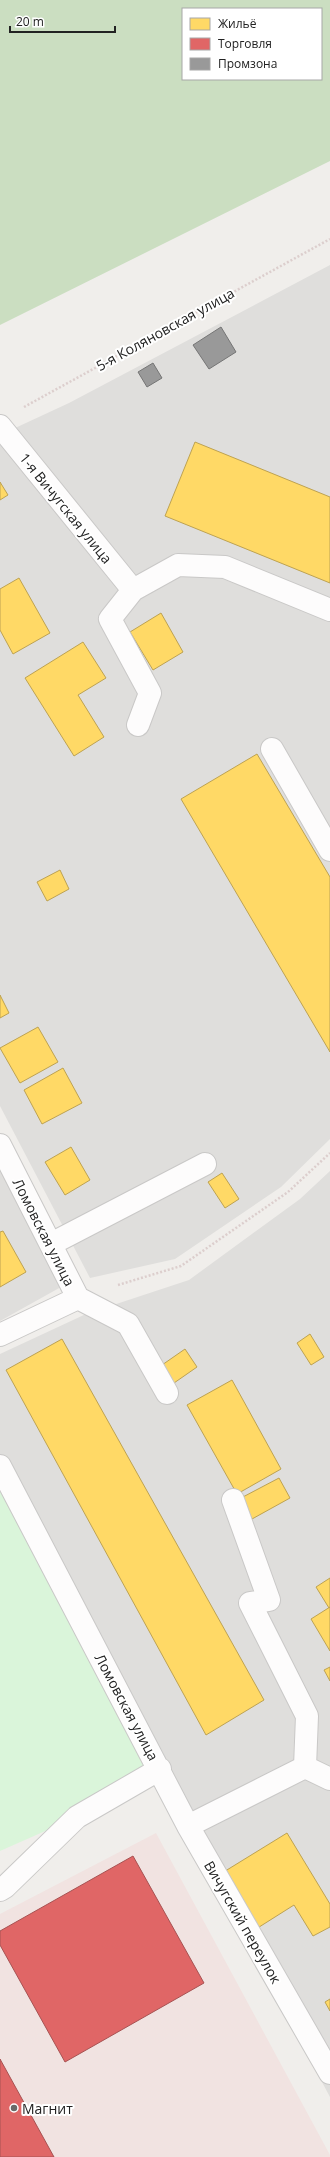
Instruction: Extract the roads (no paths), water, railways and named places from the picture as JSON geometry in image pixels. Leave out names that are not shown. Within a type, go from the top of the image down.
[{"type":"street","name":"1-я Вичугская улица","points":[[0,426],[132,590]]},
{"type":"street","points":[[138,725],[150,693],[110,619],[132,590],[178,565],[225,567],[330,610]]},
{"type":"street","points":[[272,749],[330,850]]},
{"type":"street","name":"Ломовская улица","points":[[0,1145],[78,1298]]},
{"type":"street","points":[[51,1244],[205,1164]]},
{"type":"street","points":[[0,1335],[78,1298],[128,1324],[167,1393]]},
{"type":"street","name":"Ломовская улица","points":[[0,1466],[160,1769],[77,1817],[6,1887],[0,1890]]},
{"type":"street","points":[[233,1500],[269,1600],[250,1603],[307,1716],[305,1767]]},
{"type":"street","points":[[305,1767],[330,1779]]},
{"type":"street","points":[[188,1826],[305,1767]]},
{"type":"street","name":"Вичугский переулок","points":[[160,1769],[188,1826],[330,2073]]},
{"type":"place","name":"Магнит","points":[[14,2108]]}]
